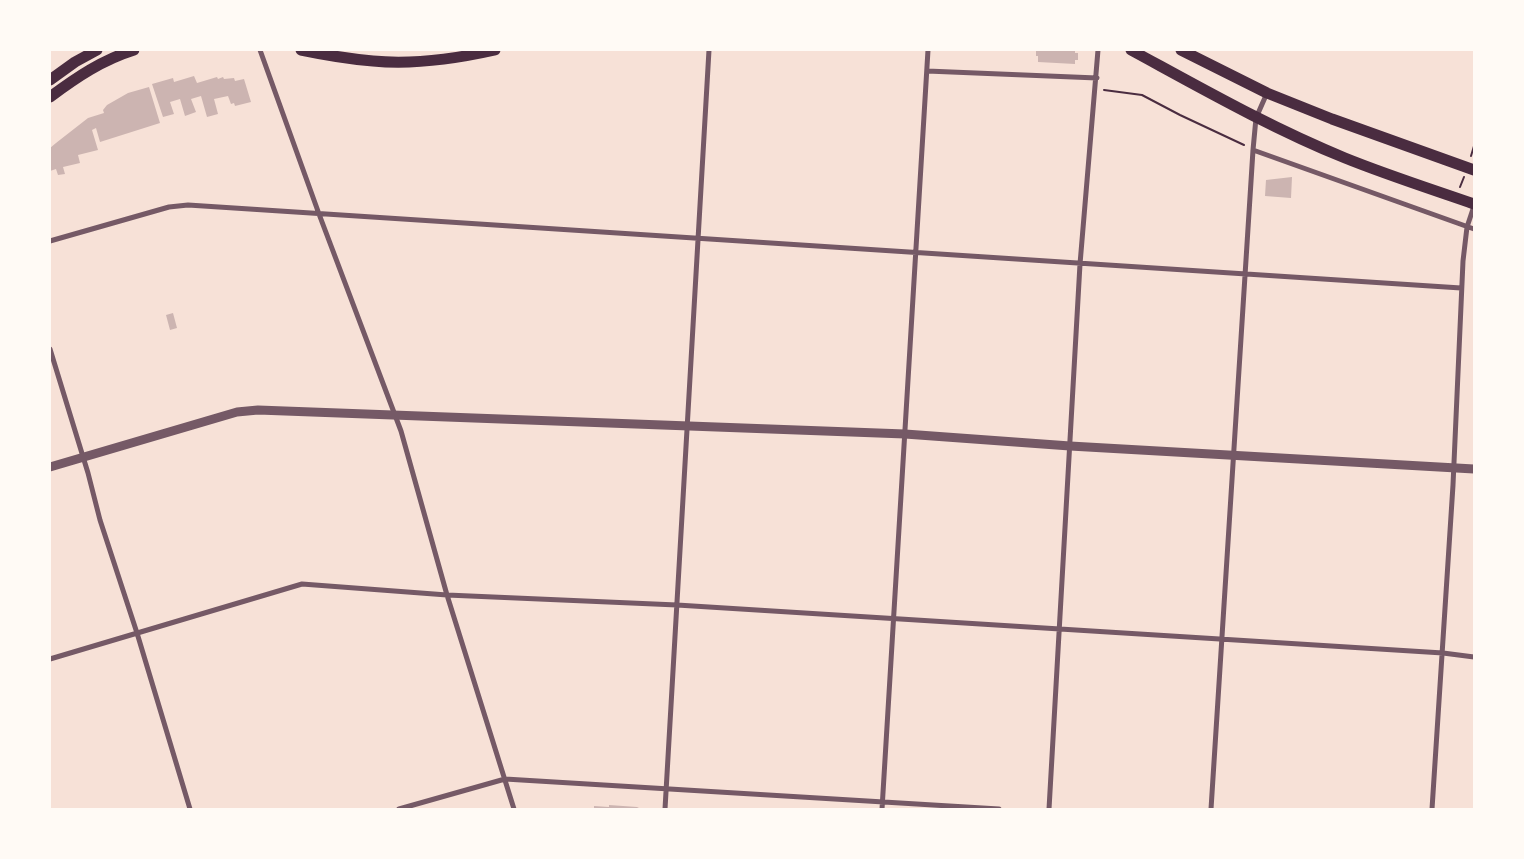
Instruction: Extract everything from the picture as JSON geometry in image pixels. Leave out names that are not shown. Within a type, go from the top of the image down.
[{"type":"main road","points":[[50,80],[75,62],[97,50]]},
{"type":"main road","points":[[50,97],[99,63],[134,50]]},
{"type":"main road","points":[[301,50],[355,60],[392,62],[438,60],[495,50]]},
{"type":"main road","points":[[1131,50],[1256,118],[1344,158],[1474,205]]},
{"type":"main road","points":[[1181,50],[1267,92],[1332,119],[1470,169]]},
{"type":"street","points":[[260,50],[319,214],[404,439],[447,595],[514,809]]},
{"type":"street","points":[[665,809],[709,50]]},
{"type":"street","points":[[882,809],[928,50]]},
{"type":"street","points":[[1049,809],[1080,264],[1098,50]]},
{"type":"street","points":[[927,71],[1097,78]]},
{"type":"street","points":[[1211,809],[1253,150],[1256,118],[1267,92]]},
{"type":"street","points":[[1253,150],[1474,228]]},
{"type":"street","points":[[1432,809],[1443,653],[1461,288],[1467,226],[1474,205]]},
{"type":"street","points":[[50,242],[178,206],[1461,288]]},
{"type":"street","points":[[50,349],[100,520],[137,633],[190,809]]},
{"type":"street","points":[[50,467],[237,412],[258,410],[905,434],[1070,446],[1474,469]]},
{"type":"street","points":[[50,658],[302,584],[447,595],[677,605],[1443,653],[1474,657]]},
{"type":"street","points":[[399,809],[505,778],[999,809]]},
{"type":"path","points":[[1097,78],[1104,90],[1142,95],[1180,116],[1253,150]]},
{"type":"path","points":[[1457,198],[1470,169],[1474,146]]},
{"type":"building","points":[[1036,50],[1075,50],[1075,53],[1078,53],[1078,60],[1075,60],[1075,64],[1038,62]]},
{"type":"building","points":[[194,76],[197,83],[217,77],[218,79],[223,77],[224,79],[234,78],[235,81],[244,79],[251,102],[235,106],[234,103],[231,104],[228,96],[214,99],[218,114],[207,117],[201,96],[191,99],[196,112],[185,116],[180,99],[170,102],[174,114],[163,117],[152,84],[173,78],[174,82]]},
{"type":"building","points":[[149,87],[160,123],[100,142],[96,128],[92,130],[98,150],[78,155],[80,163],[63,167],[65,174],[58,175],[56,169],[50,171],[50,148],[88,118],[104,113],[103,110],[107,105],[128,93]]},
{"type":"building","points":[[1292,177],[1291,198],[1265,196],[1266,180]]},
{"type":"building","points":[[173,313],[177,328],[170,330],[166,315]]},
{"type":"building","points":[[609,805],[641,809],[594,809],[594,806],[609,807]]}]
